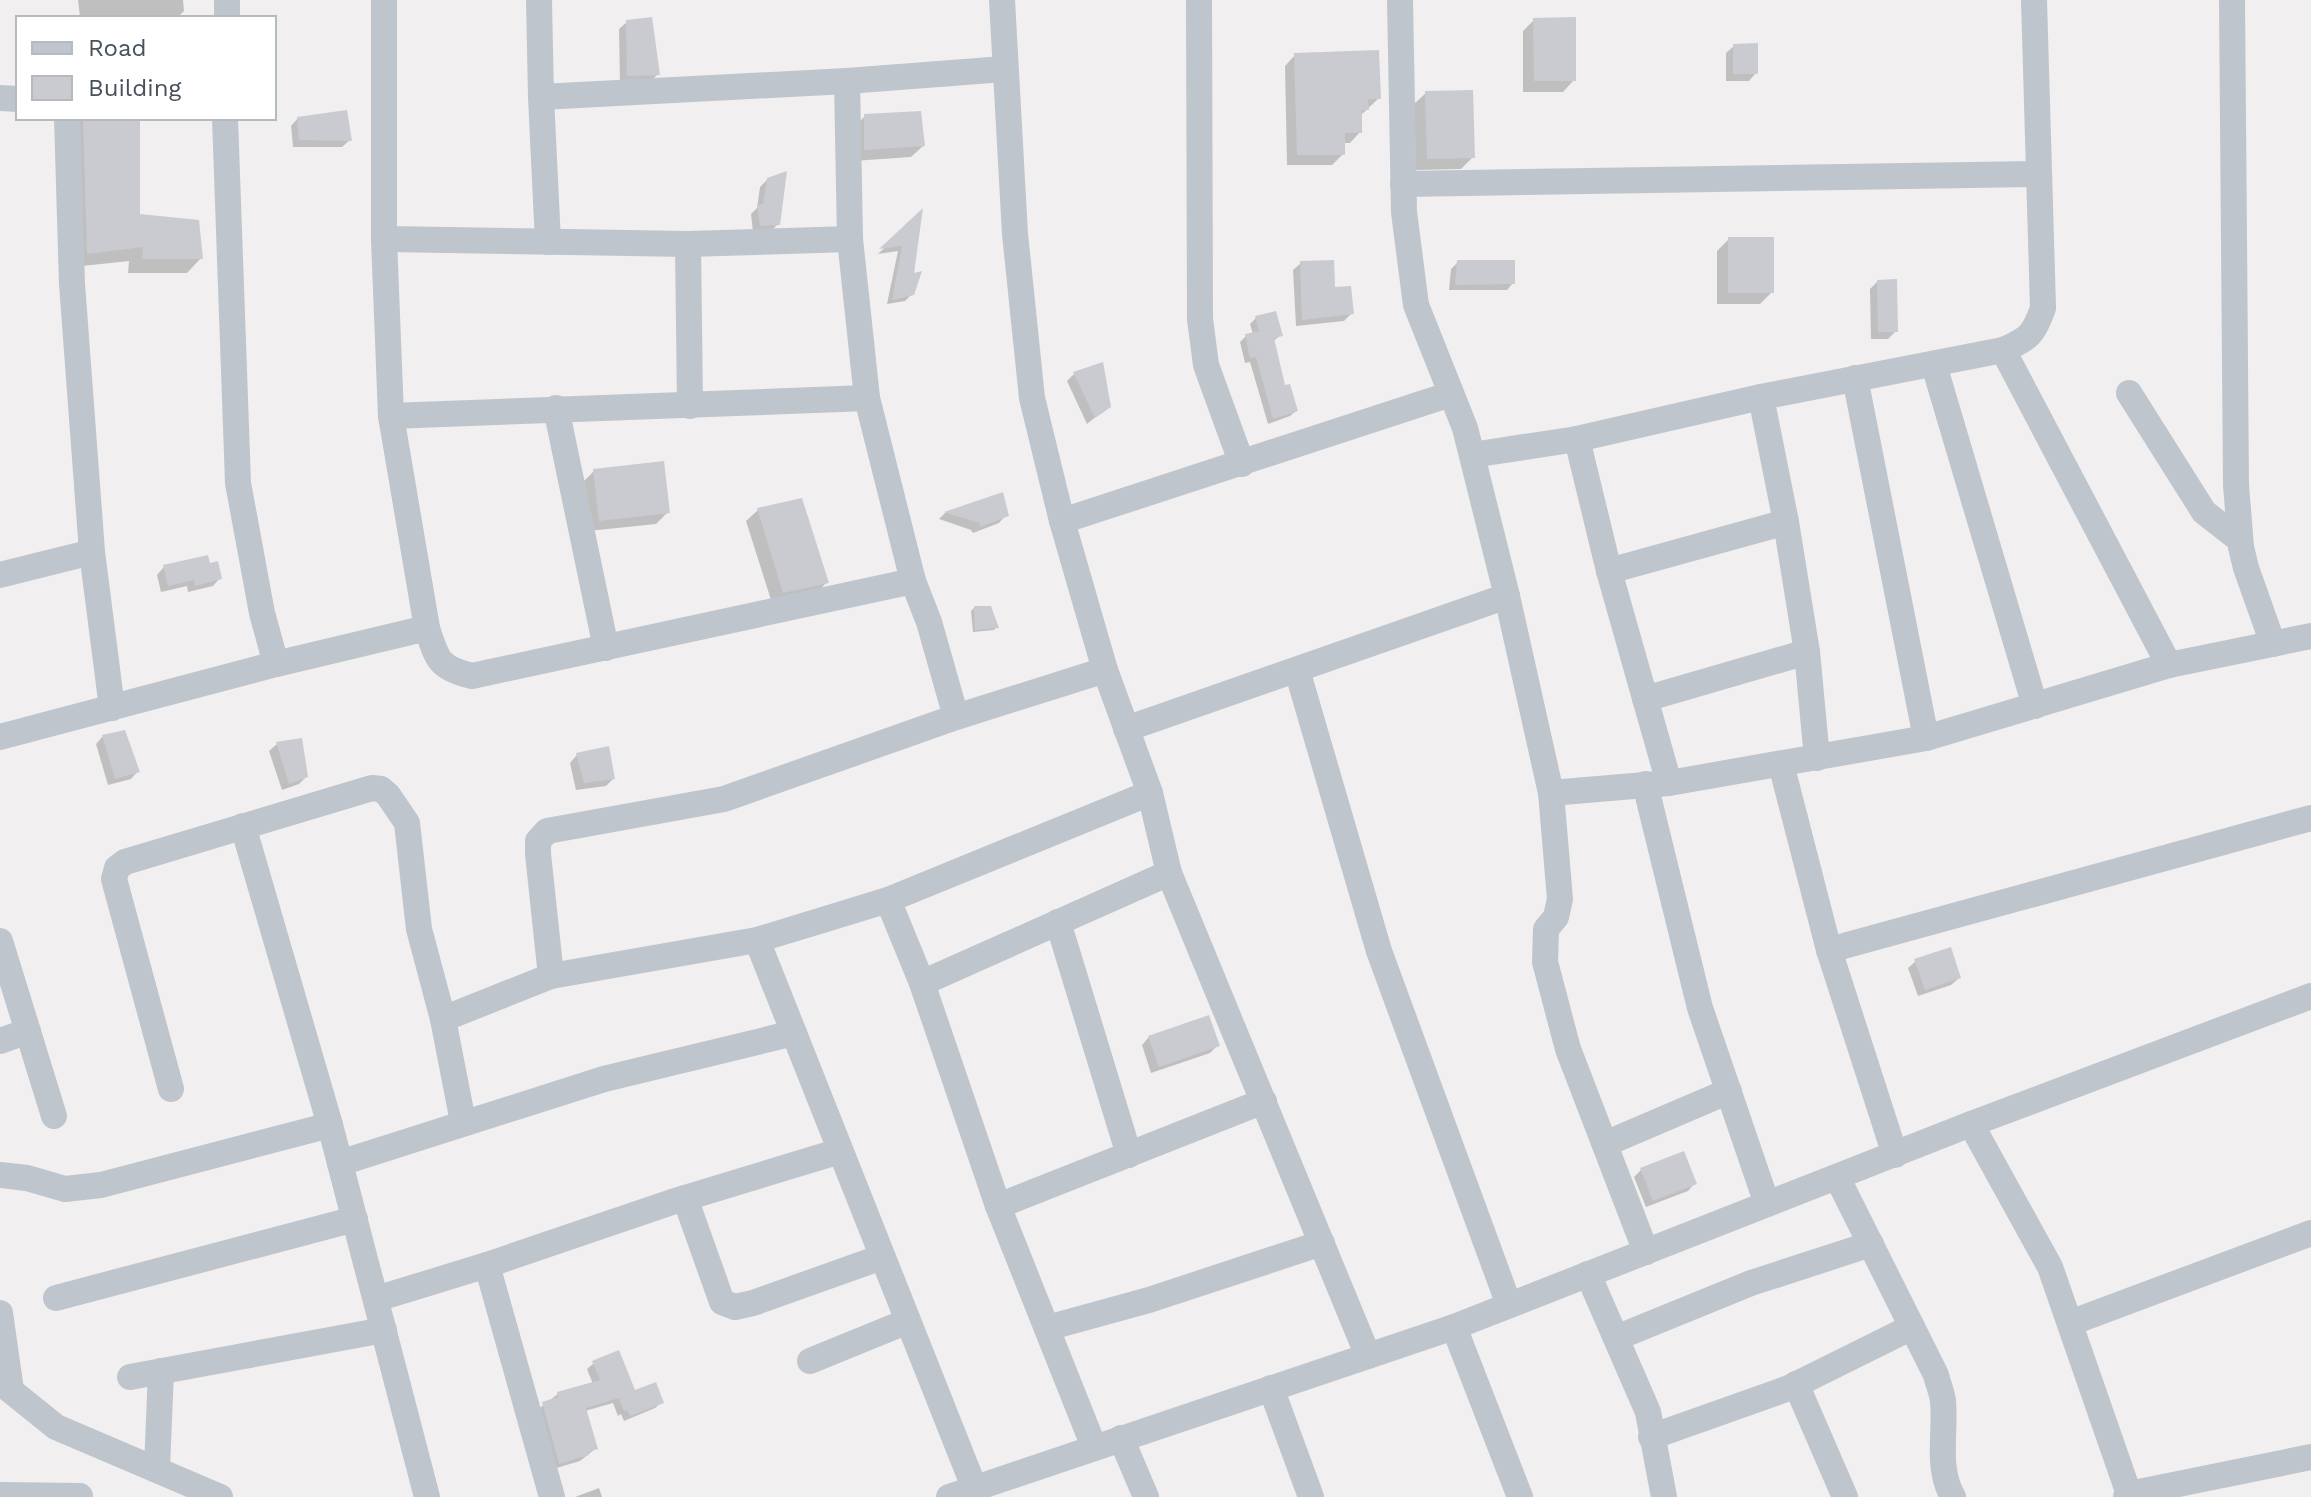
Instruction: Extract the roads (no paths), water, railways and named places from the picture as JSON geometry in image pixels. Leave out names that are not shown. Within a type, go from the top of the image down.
[{"type":"street","points":[[384,0],[384,239],[391,416],[427,628],[437,660],[451,671],[472,676],[913,581]]},
{"type":"street","points":[[539,0],[548,242]]},
{"type":"street","points":[[1002,0],[1015,234],[1032,398],[1062,521],[1105,670],[1150,793],[1169,873],[1368,1356]]},
{"type":"street","points":[[1199,0],[1200,319],[1206,365],[1242,464]]},
{"type":"street","points":[[1400,0],[1403,184],[1416,305],[1465,428],[1551,793],[1560,899],[1556,917],[1546,929],[1545,962],[1568,1049],[1646,1252]]},
{"type":"street","points":[[1472,455],[1577,439],[1761,397],[2003,350],[2022,342],[2036,330],[2043,308],[2034,0]]},
{"type":"street","points":[[2232,0],[2233,402],[2240,540],[2246,568],[2273,644]]},
{"type":"street","points":[[541,97],[847,81],[1004,69]]},
{"type":"street","points":[[847,81],[850,239],[867,398],[913,581],[929,622],[956,717]]},
{"type":"street","points":[[67,120],[72,284],[92,552],[112,708]]},
{"type":"street","points":[[225,120],[238,483],[262,613],[276,664]]},
{"type":"street","points":[[1403,184],[2037,174]]},
{"type":"street","points":[[384,239],[688,244],[850,239]]},
{"type":"street","points":[[688,244],[690,406]]},
{"type":"street","points":[[2003,350],[2169,665]]},
{"type":"street","points":[[1934,365],[2035,706]]},
{"type":"street","points":[[1855,378],[1926,738]]},
{"type":"street","points":[[2129,393],[2204,512],[2240,540]]},
{"type":"street","points":[[1062,521],[1451,394]]},
{"type":"street","points":[[1761,397],[1786,522],[1807,652],[1817,758]]},
{"type":"street","points":[[391,416],[867,398]]},
{"type":"street","points":[[556,408],[606,648]]},
{"type":"street","points":[[1577,439],[1609,571],[1645,699],[1657,784],[1700,1008],[1767,1204]]},
{"type":"street","points":[[1609,571],[1786,522]]},
{"type":"street","points":[[0,575],[92,552]]},
{"type":"street","points":[[1126,729],[1507,596]]},
{"type":"street","points":[[0,737],[276,664],[427,628]]},
{"type":"street","points":[[1551,793],[1657,784],[1926,738],[2169,665],[2311,636]]},
{"type":"street","points":[[1645,699],[1807,652]]},
{"type":"street","points":[[551,976],[538,841],[547,831],[724,799],[956,717],[1105,670]]},
{"type":"street","points":[[1297,670],[1379,951],[1509,1305]]},
{"type":"street","points":[[1781,764],[1829,950],[1895,1155]]},
{"type":"street","points":[[171,1089],[114,879],[117,868],[125,862],[364,788],[381,789],[407,823],[419,929],[443,1019],[463,1122]]},
{"type":"street","points":[[443,1019],[551,976],[757,940],[888,900],[1150,793]]},
{"type":"street","points":[[1829,950],[2311,818]]},
{"type":"street","points":[[243,826],[330,1125],[427,1497]]},
{"type":"street","points":[[922,983],[1169,873]]},
{"type":"street","points":[[888,900],[922,983],[998,1206],[1094,1447]]},
{"type":"street","points":[[1058,922],[1129,1155]]},
{"type":"street","points":[[757,940],[976,1492]]},
{"type":"street","points":[[0,941],[54,1116]]},
{"type":"street","points":[[949,1497],[976,1492],[1094,1447],[1454,1327],[1971,1124],[2311,996]]},
{"type":"street","points":[[0,1041],[28,1031]]},
{"type":"street","points":[[340,1163],[604,1079],[794,1033]]},
{"type":"street","points":[[1605,1144],[1729,1091]]},
{"type":"street","points":[[998,1206],[1264,1101]]},
{"type":"street","points":[[1971,1124],[2050,1267],[2128,1496],[2311,1457]]},
{"type":"street","points":[[0,1175],[27,1178],[65,1189],[101,1185],[330,1125]]},
{"type":"street","points":[[376,1299],[840,1151]]},
{"type":"street","points":[[1837,1177],[1936,1375],[1943,1400],[1943,1467],[1953,1497]]},
{"type":"street","points":[[685,1198],[722,1302],[735,1307],[882,1257]]},
{"type":"street","points":[[56,1298],[355,1219]]},
{"type":"street","points":[[2070,1323],[2311,1233]]},
{"type":"street","points":[[1047,1328],[1149,1300],[1322,1243]]},
{"type":"street","points":[[1616,1338],[1751,1283],[1871,1244]]},
{"type":"street","points":[[487,1265],[552,1497]]},
{"type":"street","points":[[1588,1274],[1648,1412],[1664,1497]]},
{"type":"street","points":[[0,1313],[6,1386],[56,1427],[220,1497]]},
{"type":"street","points":[[810,1361],[908,1321]]},
{"type":"street","points":[[1454,1327],[1520,1497]]},
{"type":"street","points":[[1651,1437],[1796,1384],[1912,1327]]},
{"type":"street","points":[[130,1377],[384,1330]]},
{"type":"street","points":[[157,1468],[161,1371]]},
{"type":"street","points":[[1796,1384],[1845,1497]]},
{"type":"street","points":[[1271,1388],[1311,1497]]},
{"type":"street","points":[[1121,1438],[1146,1497]]},
{"type":"street","points":[[0,1495],[80,1496]]}]
